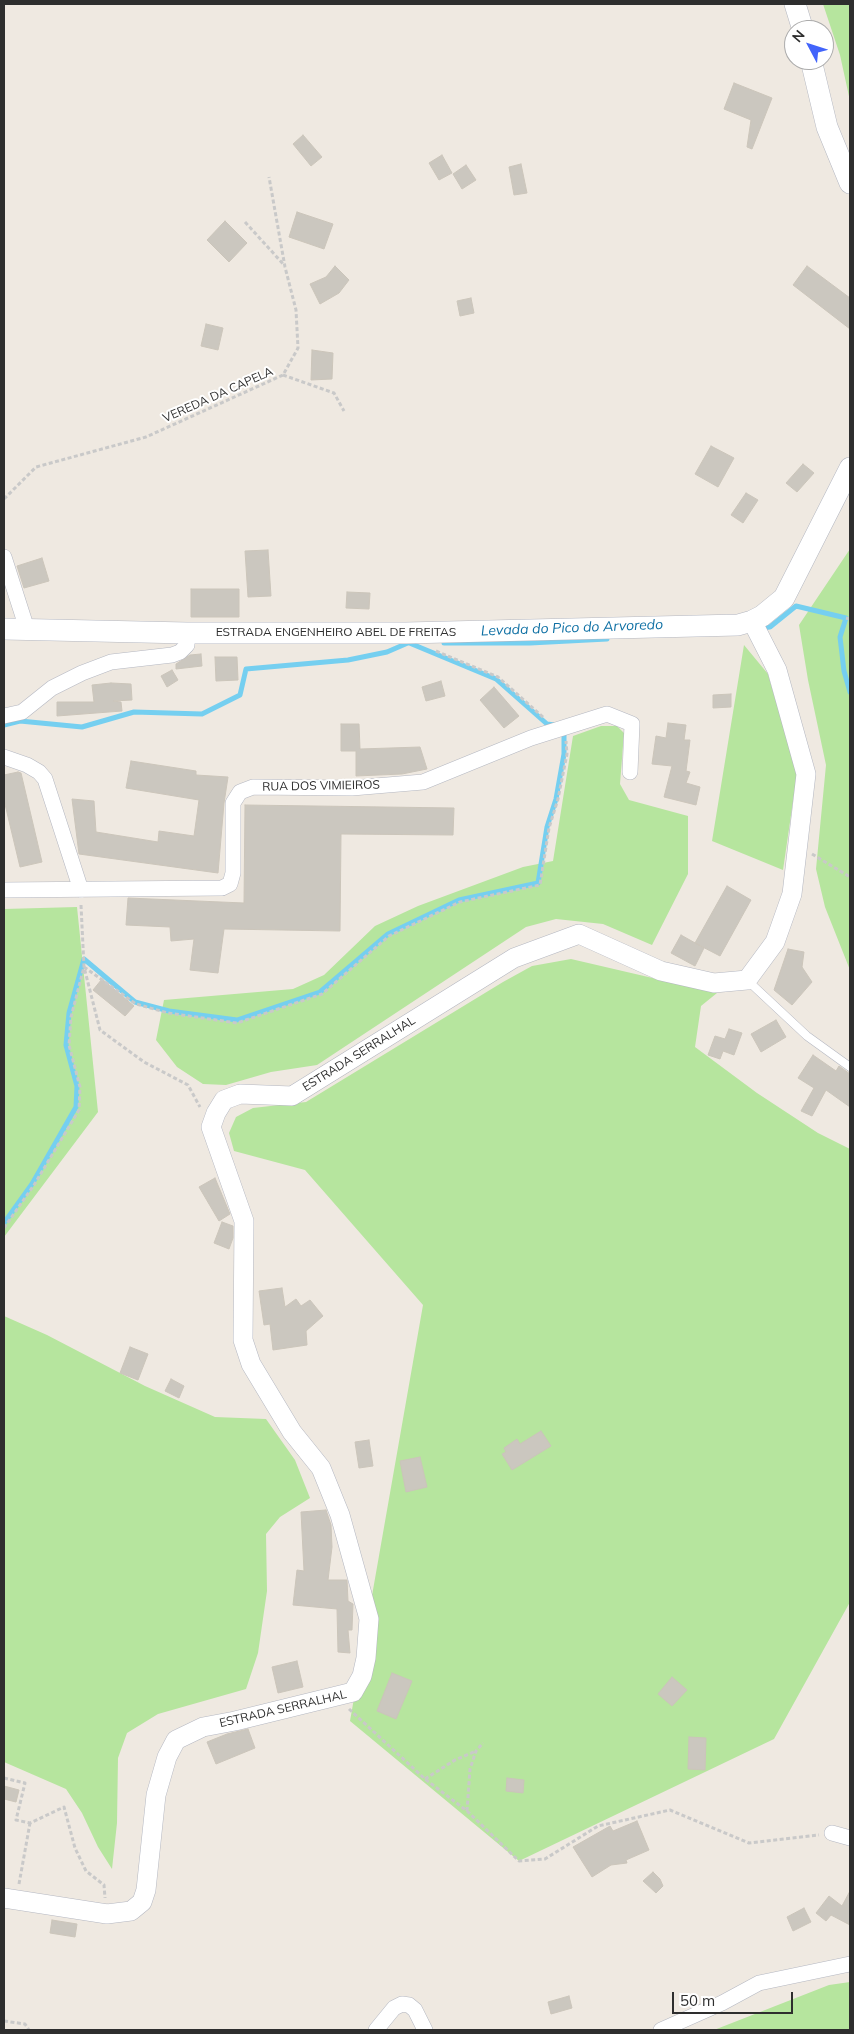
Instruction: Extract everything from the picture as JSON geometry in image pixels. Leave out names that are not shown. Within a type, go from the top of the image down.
[{"type":"main road","points":[[795,4],[800,20]]},
{"type":"main road","points":[[813,70],[827,127],[850,183]]},
{"type":"main road","name":"ESTRADA ENGENHEIRO ABEL DE FREITAS","points":[[4,629],[187,633],[406,632],[755,626],[784,598],[850,468]]},
{"type":"street","points":[[4,557],[27,629]]},
{"type":"street","points":[[747,980],[775,942],[792,894],[806,774],[777,670],[755,626]]},
{"type":"street","points":[[4,716],[22,712],[52,688],[82,673],[111,662],[172,655],[180,652],[187,645],[187,633]]},
{"type":"street","name":"RUA DOS VIMIEIROS","points":[[4,890],[222,888],[230,884],[232,873],[232,803],[240,792],[253,787],[352,788],[423,782],[531,738],[607,714],[632,724],[630,772]]},
{"type":"street","points":[[4,757],[27,765],[39,772],[46,780],[81,890]]},
{"type":"street","name":"ESTRADA SERRALHAL","points":[[11,1894],[107,1914],[131,1911],[142,1902],[146,1890],[156,1795],[166,1757],[176,1740],[203,1727],[353,1692],[362,1676],[366,1658],[369,1619],[340,1515],[321,1468],[292,1432],[252,1364],[243,1340],[244,1221],[211,1127],[216,1113],[224,1100],[240,1094],[292,1096],[514,958],[579,934],[662,971],[714,984],[747,980]]},
{"type":"street","points":[[832,1833],[850,1838]]},
{"type":"street","points":[[661,2030],[759,1983],[850,1964]]},
{"type":"street","points":[[376,2030],[394,2008],[402,2004],[409,2005],[415,2010],[425,2030]]},
{"type":"lane","points":[[747,980],[807,1036],[850,1067]]},
{"type":"path","name":"VEREDA DA CAPELA","points":[[4,499],[36,466],[146,437],[283,375],[298,348],[296,310],[285,267],[270,176]]},
{"type":"path","points":[[245,222],[285,267]]},
{"type":"path","points":[[283,375],[334,393],[344,411]]},
{"type":"path","points":[[435,651],[498,677],[548,721]]},
{"type":"path","points":[[84,967],[136,1004],[168,1013],[237,1023],[322,994],[389,936],[460,902],[540,885],[566,754],[566,735]]},
{"type":"path","points":[[798,845],[850,876]]},
{"type":"path","points":[[81,890],[84,967],[100,1030],[144,1062],[188,1085],[211,1127]]},
{"type":"path","points":[[4,1228],[34,1185],[79,1110],[80,1087],[69,1045],[71,1017],[84,967]]},
{"type":"path","points":[[337,1697],[424,1779],[467,1811],[519,1861],[545,1859],[598,1826],[670,1810],[749,1843],[832,1833]]},
{"type":"path","points":[[424,1779],[455,1760],[476,1751],[483,1744]]},
{"type":"path","points":[[467,1811],[470,1769],[476,1751]]},
{"type":"path","points":[[4,1778],[25,1783],[16,1820],[30,1823],[64,1807],[75,1848],[86,1871],[104,1886],[107,1914]]},
{"type":"path","points":[[11,1894],[30,1823]]},
{"type":"path","points":[[4,2021],[24,2024],[29,2030]]},
{"type":"green space","points":[[823,4],[850,4],[850,101],[834,37],[834,20],[828,20]]},
{"type":"green space","points":[[850,549],[850,970],[825,907],[816,869],[826,765],[808,680],[799,625]]},
{"type":"green space","points":[[744,645],[768,674],[797,774],[783,870],[712,841]]},
{"type":"green space","points":[[601,726],[617,726],[624,733],[620,784],[629,800],[688,816],[688,874],[652,945],[603,924],[556,919],[526,927],[317,1065],[271,1072],[226,1085],[203,1084],[177,1067],[156,1040],[164,1000],[293,989],[324,975],[375,926],[418,906],[523,867],[553,861],[573,736]]},
{"type":"green space","points":[[77,907],[98,1112],[4,1237],[4,909]]},
{"type":"green space","points":[[571,959],[717,993],[701,1006],[695,1047],[757,1093],[818,1133],[850,1149],[850,1602],[774,1739],[519,1861],[350,1721],[423,1305],[305,1170],[234,1151],[229,1133],[236,1117],[253,1108],[306,1102],[532,966]]},
{"type":"green space","points":[[4,1316],[47,1335],[145,1386],[215,1417],[266,1419],[295,1460],[310,1498],[280,1517],[266,1534],[267,1591],[258,1653],[246,1689],[158,1714],[127,1733],[118,1758],[117,1823],[112,1869],[98,1847],[82,1813],[66,1789],[4,1762]]},
{"type":"green space","points":[[850,1982],[850,2030],[714,2030],[829,1985]]},
{"type":"building","points":[[734,83],[772,98],[752,149],[747,147],[751,120],[724,109]]},
{"type":"building","points":[[303,135],[322,157],[311,166],[293,144]]},
{"type":"building","points":[[442,155],[452,173],[439,180],[429,163]]},
{"type":"building","points":[[521,164],[527,193],[514,195],[509,167]]},
{"type":"building","points":[[466,165],[476,180],[462,189],[453,174]]},
{"type":"building","points":[[297,212],[333,224],[324,249],[289,237]]},
{"type":"building","points":[[225,221],[247,243],[229,262],[207,240]]},
{"type":"building","points":[[335,266],[349,280],[339,293],[320,304],[310,284],[326,277]]},
{"type":"building","points":[[807,266],[850,298],[850,329],[793,285]]},
{"type":"building","points":[[471,298],[474,313],[460,316],[457,301]]},
{"type":"building","points":[[206,324],[223,328],[218,350],[201,346]]},
{"type":"building","points":[[312,350],[333,353],[332,379],[311,380]]},
{"type":"building","points":[[711,446],[734,458],[718,487],[695,474]]},
{"type":"building","points":[[803,464],[814,473],[797,492],[786,483]]},
{"type":"building","points":[[746,493],[758,500],[743,523],[731,515]]},
{"type":"building","points":[[268,550],[271,596],[248,597],[245,551]]},
{"type":"building","points":[[42,558],[49,581],[24,588],[17,566]]},
{"type":"building","points":[[191,589],[239,589],[239,617],[191,617]]},
{"type":"building","points":[[347,592],[370,593],[369,609],[346,608]]},
{"type":"building","points":[[201,654],[202,666],[176,669],[176,664],[190,655]]},
{"type":"building","points":[[215,657],[237,657],[238,680],[216,681]]},
{"type":"building","points":[[172,670],[178,680],[167,687],[161,676]]},
{"type":"building","points":[[441,681],[445,696],[426,701],[422,687]]},
{"type":"building","points":[[111,683],[131,684],[132,700],[113,701],[121,702],[122,711],[57,716],[57,702],[94,702],[92,685]]},
{"type":"building","points":[[494,687],[519,716],[504,728],[480,700]]},
{"type":"building","points":[[731,694],[731,707],[713,708],[713,695]]},
{"type":"building","points":[[668,723],[686,725],[684,740],[690,740],[686,771],[690,772],[686,783],[700,787],[696,805],[664,797],[672,766],[652,764],[656,736],[666,738]]},
{"type":"building","points":[[341,724],[359,724],[360,749],[420,747],[427,769],[402,774],[356,776],[356,751],[341,751]]},
{"type":"building","points":[[131,761],[196,771],[196,775],[228,777],[218,873],[79,854],[72,799],[94,801],[96,832],[158,842],[159,831],[194,836],[199,800],[126,788]]},
{"type":"building","points":[[21,773],[42,862],[20,867],[4,800],[4,775]]},
{"type":"building","points":[[245,805],[454,808],[453,835],[341,834],[340,931],[224,929],[218,973],[190,970],[194,939],[171,941],[170,927],[126,925],[128,898],[244,903]]},
{"type":"building","points":[[727,886],[751,900],[720,956],[695,943]]},
{"type":"building","points":[[681,935],[704,948],[695,966],[671,953]]},
{"type":"building","points":[[788,949],[804,952],[802,967],[812,982],[792,1005],[774,990]]},
{"type":"building","points":[[102,979],[134,1006],[125,1016],[93,990]]},
{"type":"building","points":[[776,1020],[786,1037],[761,1052],[751,1034]]},
{"type":"building","points":[[729,1029],[742,1033],[734,1055],[723,1051],[720,1059],[708,1055],[715,1036],[725,1039]]},
{"type":"building","points":[[813,1055],[836,1071],[839,1066],[850,1074],[850,1107],[826,1090],[812,1116],[801,1111],[814,1088],[798,1078]]},
{"type":"building","points":[[215,1178],[230,1214],[219,1221],[199,1187]]},
{"type":"building","points":[[222,1222],[233,1226],[233,1238],[229,1249],[214,1243]]},
{"type":"building","points":[[282,1288],[285,1307],[296,1299],[301,1306],[310,1300],[323,1316],[306,1331],[307,1345],[273,1350],[270,1324],[264,1325],[259,1291]]},
{"type":"building","points":[[130,1347],[148,1354],[138,1380],[120,1373]]},
{"type":"building","points":[[171,1379],[184,1386],[179,1398],[165,1391]]},
{"type":"building","points":[[541,1431],[551,1446],[512,1470],[502,1454],[506,1452],[504,1448],[517,1439],[520,1444]]},
{"type":"building","points":[[369,1440],[373,1466],[359,1468],[355,1442]]},
{"type":"building","points":[[420,1457],[427,1487],[406,1492],[400,1461]]},
{"type":"building","points":[[326,1510],[331,1525],[332,1547],[328,1580],[347,1580],[348,1601],[353,1604],[352,1630],[348,1630],[350,1653],[338,1652],[337,1609],[293,1605],[297,1570],[304,1571],[301,1512]]},
{"type":"building","points":[[297,1661],[303,1687],[278,1693],[272,1667]]},
{"type":"building","points":[[392,1673],[412,1681],[396,1719],[377,1711]]},
{"type":"building","points":[[672,1677],[687,1690],[672,1706],[658,1694]]},
{"type":"building","points":[[248,1729],[255,1748],[216,1764],[207,1742],[227,1734]]},
{"type":"building","points":[[689,1737],[706,1738],[705,1770],[688,1769]]},
{"type":"building","points":[[507,1778],[524,1780],[523,1793],[506,1791]]},
{"type":"building","points":[[4,1786],[19,1790],[16,1802],[4,1799]]},
{"type":"building","points":[[637,1821],[649,1850],[626,1860],[627,1863],[611,1865],[592,1877],[573,1847],[610,1826],[613,1831]]},
{"type":"building","points":[[653,1872],[660,1879],[663,1886],[656,1893],[643,1881]]},
{"type":"building","points":[[850,1891],[850,1925],[831,1915],[826,1921],[816,1913],[829,1896],[842,1906]]},
{"type":"building","points":[[804,1908],[811,1922],[793,1931],[787,1917]]},
{"type":"building","points":[[52,1920],[77,1924],[75,1937],[50,1933]]},
{"type":"building","points":[[569,1996],[572,2008],[551,2014],[548,2002]]},
{"type":"waterway","name":"Levada do Pico do Arvoredo","points":[[760,628],[770,627],[796,606],[846,618],[840,637],[844,671],[850,692]]},
{"type":"waterway","name":"Levada do Pico do Arvoredo","points":[[444,643],[530,643],[607,639]]},
{"type":"waterway","points":[[407,642],[496,679],[547,724],[555,725]]},
{"type":"waterway","name":"Levada do Pico do Arvoredo","points":[[4,725],[20,721],[82,727],[134,712],[202,714],[240,695],[246,669],[348,660],[387,652],[410,642]]},
{"type":"waterway","points":[[4,1223],[32,1184],[76,1107],[77,1086],[66,1045],[69,1013],[84,959],[135,1002],[169,1011],[237,1020],[320,992],[388,934],[459,900],[538,883],[547,827],[556,799],[564,754],[564,729]]}]
